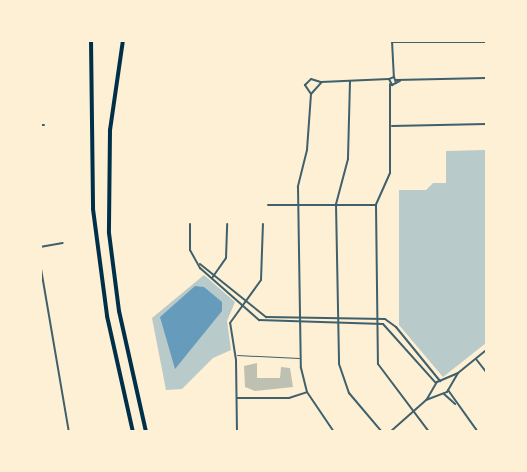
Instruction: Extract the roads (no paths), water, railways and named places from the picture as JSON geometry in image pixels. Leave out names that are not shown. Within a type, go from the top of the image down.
[{"type":"highway","points":[[91,40],[93,210],[107,316],[133,432]]},
{"type":"highway","points":[[123,40],[110,130],[109,233],[119,312],[146,432]]},
{"type":"street","points":[[429,432],[379,370],[376,205],[390,173],[392,41],[486,42]]},
{"type":"street","points":[[311,94],[305,85],[307,80],[364,82],[486,78]]},
{"type":"street","points":[[350,81],[348,159],[336,204],[342,380],[382,432]]},
{"type":"street","points":[[321,82],[311,94],[298,206],[301,357],[307,392],[334,432]]},
{"type":"street","points":[[392,126],[486,124]]},
{"type":"street","points":[[268,205],[376,205]]},
{"type":"street","points":[[190,224],[190,250],[198,264],[266,317],[378,317],[396,327],[440,381]]},
{"type":"street","points":[[214,277],[226,258],[227,224]]},
{"type":"street","points":[[237,432],[235,355],[230,323],[241,304],[261,280],[263,224]]},
{"type":"street","points":[[40,247],[63,243]]},
{"type":"street","points":[[40,263],[69,432]]},
{"type":"street","points":[[214,277],[241,304],[264,322],[378,323],[394,332],[436,384],[436,390],[457,405]]},
{"type":"street","points":[[40,299],[46,298]]},
{"type":"street","points":[[436,384],[458,373],[486,351]]},
{"type":"street","points":[[476,359],[486,372]]},
{"type":"street","points":[[448,385],[458,373]]},
{"type":"street","points":[[445,381],[457,405],[478,432]]},
{"type":"street","points":[[390,432],[436,390]]},
{"type":"street","points":[[444,394],[448,390]]},
{"type":"street","points":[[237,398],[289,398],[307,392]]},
{"type":"street","points":[[426,400],[439,393]]},
{"type":"lane","points":[[235,355],[301,357]]},
{"type":"water","points":[[195,286],[204,287],[222,302],[222,311],[175,369],[160,317]]}]
